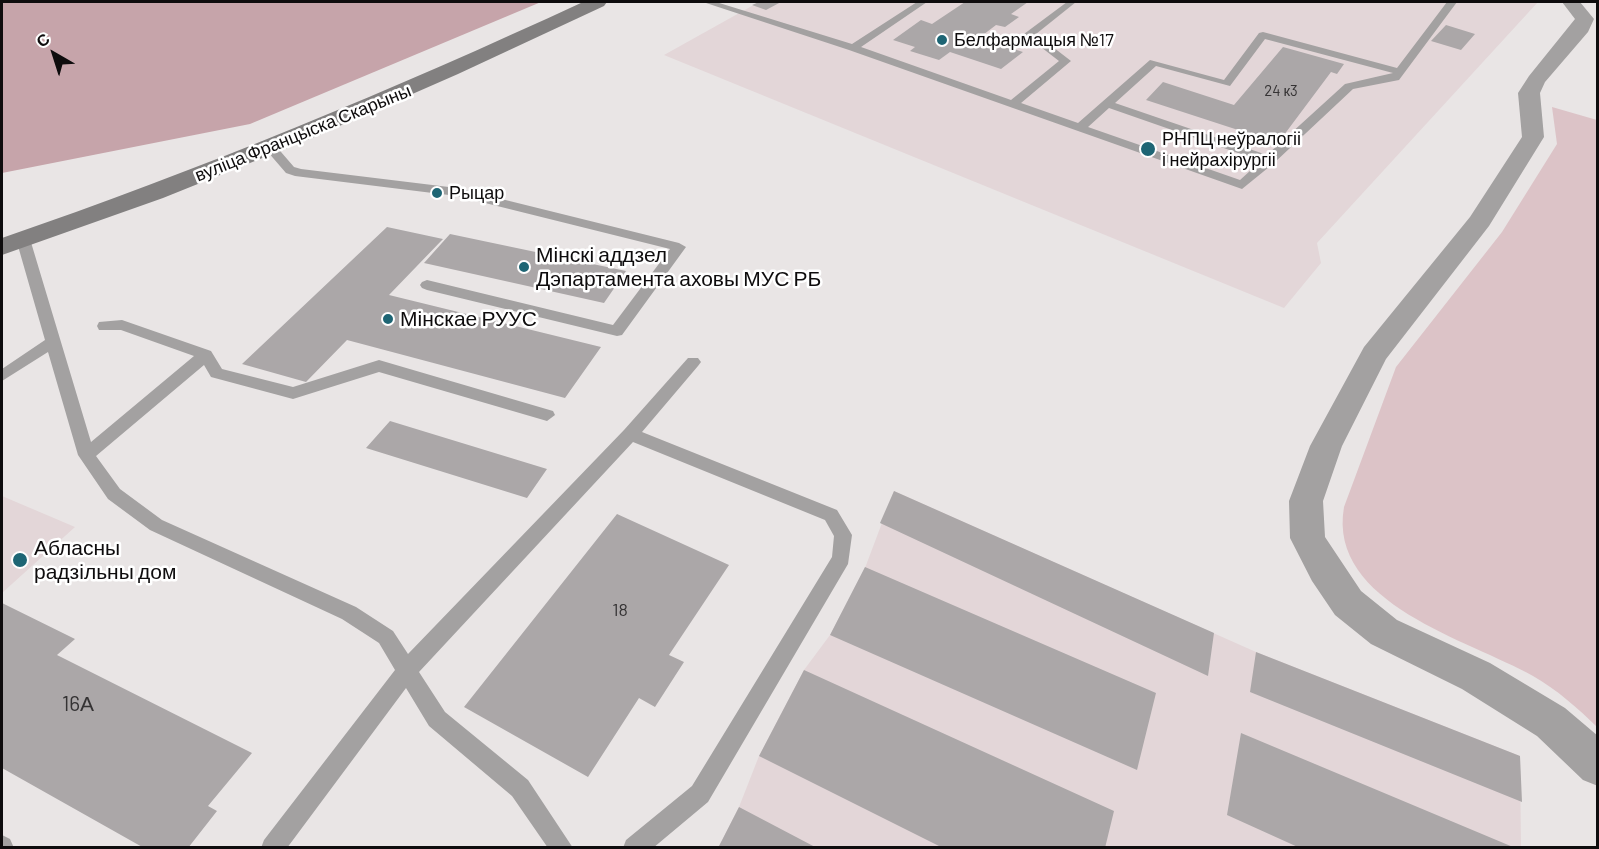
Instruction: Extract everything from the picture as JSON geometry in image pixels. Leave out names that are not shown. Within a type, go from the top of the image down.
[{"type":"main road","name":"вуліца Францыска Скарыны","points":[[12,243],[271,148],[429,81],[597,2]]},
{"type":"street","points":[[1571,2],[1582,12],[1585,19],[1581,28],[1536,80],[1529,93],[1533,137],[1480,220],[1374,354],[1326,446],[1306,501],[1308,538],[1325,570],[1348,603],[1384,632],[1476,676],[1551,722],[1598,765]]},
{"type":"lane","points":[[708,2],[853,48],[1242,185],[1349,86],[1395,78],[1452,2]]},
{"type":"lane","points":[[853,48],[923,2]]},
{"type":"lane","points":[[1013,104],[1066,61],[1029,34],[1072,2]]},
{"type":"lane","points":[[1080,128],[1154,62],[1226,84],[1263,35],[1400,72]]},
{"type":"lane","points":[[1107,104],[1270,160]]},
{"type":"lane","points":[[271,148],[290,170],[299,173],[457,192],[680,247],[617,332],[427,285]]},
{"type":"lane","points":[[12,243],[53,342],[86,455],[114,494],[156,525],[349,613],[386,637],[437,720],[520,788],[562,848]]},
{"type":"lane","points":[[104,326],[122,325],[206,356],[217,373],[293,393],[378,366],[547,415]]},
{"type":"lane","points":[[2,376],[53,342]]},
{"type":"lane","points":[[86,455],[206,356]]},
{"type":"lane","points":[[272,848],[407,670],[630,434],[693,362]]},
{"type":"lane","points":[[630,434],[831,515],[843,535],[841,558],[700,794],[634,848]]},
{"type":"shaded area","points":[[2,2],[541,2],[250,124],[2,173]]},
{"type":"shaded area","name":"РНПЦ неўралогіі і нейрахірургіі","points":[[759,2],[1538,2],[1317,243],[1321,263],[1284,308],[664,55]]},
{"type":"shaded area","points":[[1552,107],[1597,120],[1597,727],[1542,681],[1441,632],[1408,614],[1380,594],[1358,569],[1345,541],[1344,507],[1396,367],[1502,232],[1557,144]]},
{"type":"shaded area","points":[[894,491],[1256,652],[1520,756],[1521,847],[718,848],[739,807],[759,756],[804,670],[830,635],[865,568]]},
{"type":"shaded area","name":"Абласны радзільны дом","points":[[2,496],[75,527],[2,593]]},
{"type":"building","points":[[759,2],[781,2],[766,10],[752,5]]},
{"type":"building","points":[[965,2],[1028,2],[1011,14],[1019,17],[1005,27],[996,25],[979,38],[1023,52],[1001,69],[950,52],[939,60],[910,51],[915,47],[893,40],[921,20],[932,24]]},
{"type":"building","points":[[1446,25],[1475,34],[1461,50],[1431,41]]},
{"type":"building","points":[[1283,47],[1344,64],[1337,74],[1331,72],[1278,143],[1146,100],[1163,82],[1234,105]]},
{"type":"building","name":"Мінскае РУУС","points":[[387,227],[443,239],[389,295],[601,347],[565,398],[347,340],[306,382],[242,364]]},
{"type":"building","name":"Мінскі аддзел Дэпартамента аховы МУС РБ","points":[[450,234],[626,271],[604,303],[424,263]]},
{"type":"building","points":[[390,421],[547,469],[527,498],[366,448]]},
{"type":"building","points":[[894,491],[1214,633],[1208,676],[880,523]]},
{"type":"building","points":[[617,514],[729,565],[669,655],[684,662],[655,707],[639,698],[588,777],[464,707]]},
{"type":"building","points":[[865,567],[1156,693],[1137,770],[830,635]]},
{"type":"building","points":[[2,603],[75,639],[57,655],[252,753],[208,806],[217,811],[188,848],[144,848],[2,768]]},
{"type":"building","points":[[1256,652],[1520,756],[1522,802],[1250,692]]},
{"type":"building","points":[[804,670],[1114,811],[1105,848],[943,848],[759,756]]},
{"type":"building","points":[[1241,733],[1513,848],[1300,848],[1227,815]]},
{"type":"building","points":[[739,807],[817,848],[718,848]]},
{"type":"place","name":"Белфармацыя №17","points":[[942,40]]},
{"type":"place","name":"РНПЦ неўралогіі і нейрахірургіі","points":[[1148,149]]},
{"type":"place","name":"Рыцар","points":[[437,193]]},
{"type":"place","name":"Мінскі аддзел Дэпартамента аховы МУС РБ","points":[[524,267]]},
{"type":"place","name":"Мінскае РУУС","points":[[388,319]]},
{"type":"place","name":"Абласны радзільны дом","points":[[20,560]]}]
